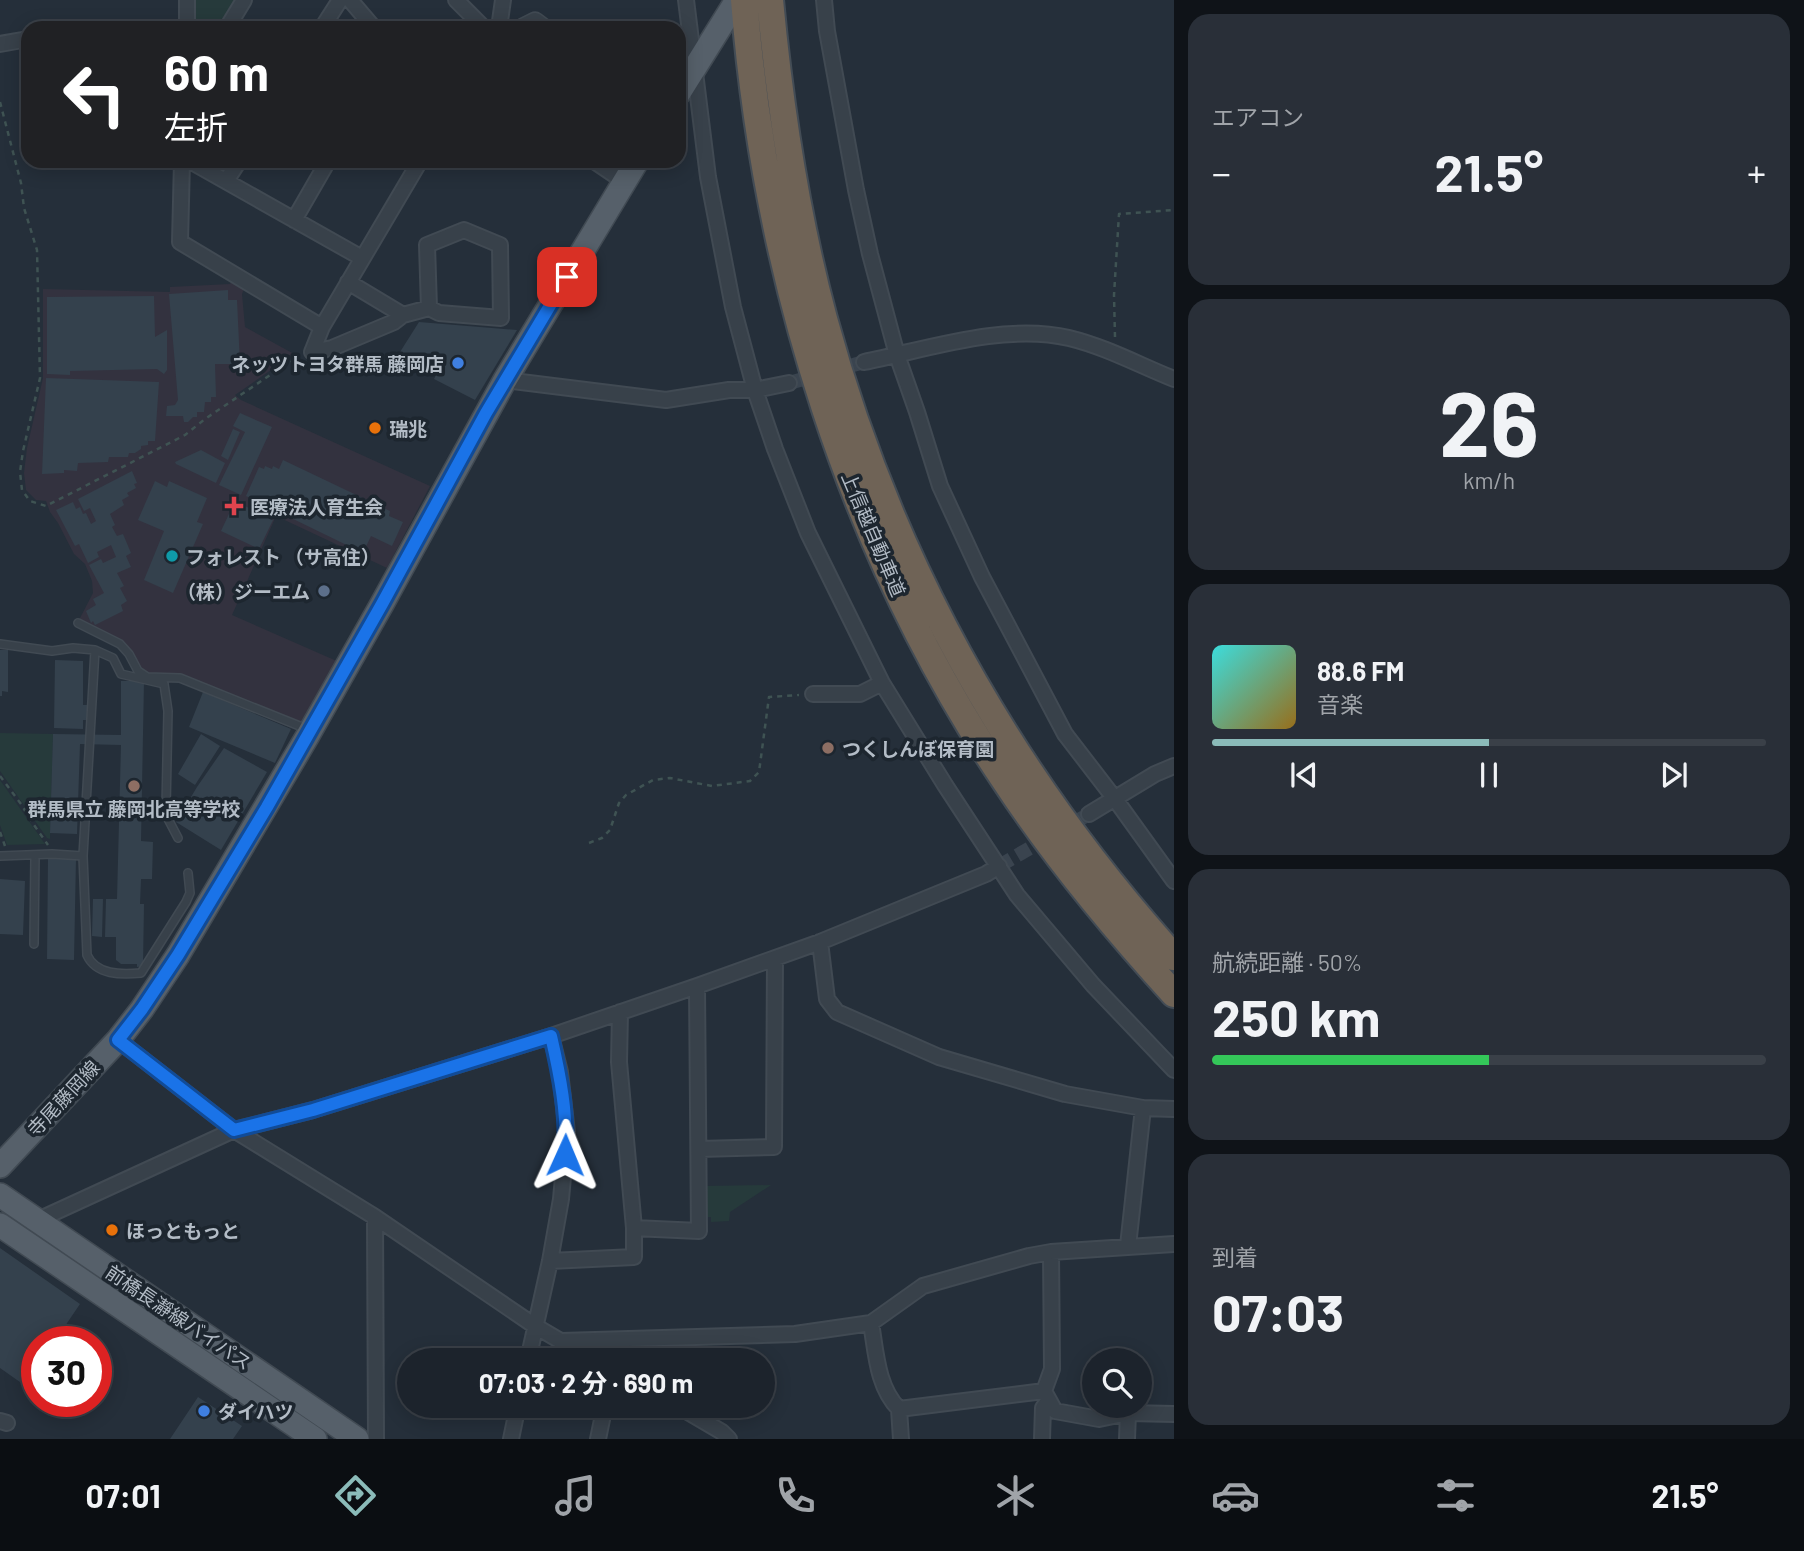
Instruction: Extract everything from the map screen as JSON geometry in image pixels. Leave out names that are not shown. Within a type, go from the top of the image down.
[{"type":"highway","name":"上信越自動車道","points":[[744,0],[756,108],[768,181],[798,320],[842,460],[873,537],[930,657],[1004,780],[1085,891],[1174,994]]},
{"type":"highway","name":"上信越自動車道","points":[[769,0],[783,118],[824,318],[843,384],[891,514],[921,581],[987,706],[1065,822],[1141,920],[1174,957]]},
{"type":"main road","points":[[686,82],[737,0]]},
{"type":"main road","name":"寺尾藤岡線","points":[[0,1166],[118,1040],[178,955],[267,807],[505,380],[633,168]]},
{"type":"main road","name":"前橋長瀞線バイパス","points":[[0,1195],[357,1439]]},
{"type":"main road","name":"前橋長瀞線バイパス","points":[[0,1225],[315,1439]]},
{"type":"street","points":[[187,0],[187,21]]},
{"type":"street","points":[[231,21],[244,0]]},
{"type":"street","points":[[326,21],[340,0]]},
{"type":"street","points":[[350,0],[368,21]]},
{"type":"street","points":[[456,0],[477,21]]},
{"type":"street","points":[[500,21],[503,0]]},
{"type":"street","points":[[686,0],[708,177],[733,307],[755,390],[808,533],[882,683],[1017,895],[1093,985],[1174,1070]]},
{"type":"street","points":[[824,0],[827,31],[870,254],[897,355],[940,486],[982,577],[1065,734],[1174,881]]},
{"type":"street","points":[[0,44],[21,41]]},
{"type":"street","points":[[181,168],[180,242],[322,327]]},
{"type":"street","points":[[203,168],[362,258]]},
{"type":"street","points":[[226,181],[234,168]]},
{"type":"street","points":[[294,220],[324,168]]},
{"type":"street","points":[[312,352],[322,327],[417,168]]},
{"type":"street","points":[[604,168],[625,182]]},
{"type":"street","points":[[312,352],[332,348],[394,322],[403,315],[429,309],[439,313],[501,318],[500,245],[464,229],[427,245],[429,309]]},
{"type":"street","points":[[348,282],[403,315]]},
{"type":"street","points":[[864,362],[1009,333],[1068,338],[1116,354],[1174,379]]},
{"type":"street","points":[[505,380],[666,400],[729,390],[755,390],[789,383]]},
{"type":"street","points":[[813,695],[860,694],[882,683]]},
{"type":"street","points":[[1089,814],[1155,774],[1174,766]]},
{"type":"street","points":[[1158,860],[1174,859]]},
{"type":"street","points":[[1158,860],[1174,865]]},
{"type":"street","points":[[38,1220],[234,1130],[313,1110],[551,1036],[697,986],[820,942],[986,874],[999,866]]},
{"type":"street","points":[[820,942],[827,999],[837,1012],[939,1057],[1065,1094],[1143,1108],[1174,1109]]},
{"type":"street","points":[[699,1149],[774,1147],[775,958]]},
{"type":"street","points":[[634,1228],[699,1231],[697,986]]},
{"type":"street","points":[[550,1261],[634,1257],[634,1228],[618,1062],[620,1012]]},
{"type":"street","points":[[530,1348],[561,1199],[567,1132],[560,1072],[551,1036]]},
{"type":"street","points":[[118,1040],[234,1130],[375,1217],[535,1326],[573,1348]]},
{"type":"street","points":[[1128,1246],[1143,1108]]},
{"type":"street","points":[[375,1217],[376,1439]]},
{"type":"street","points":[[561,1341],[794,1334],[871,1323],[923,1286],[1029,1255],[1174,1244]]},
{"type":"street","points":[[1042,1439],[1043,1408],[1052,1369],[1051,1252]]},
{"type":"street","points":[[871,1323],[879,1371],[889,1399],[899,1409],[901,1439]]},
{"type":"street","points":[[899,1409],[1047,1396]]},
{"type":"street","points":[[1047,1396],[1055,1411],[1082,1416]]},
{"type":"street","points":[[1152,1414],[1174,1414]]},
{"type":"street","points":[[511,1439],[515,1418]]},
{"type":"street","points":[[598,1439],[602,1418]]},
{"type":"street","points":[[698,1418],[729,1439]]},
{"type":"street","points":[[1127,1439],[1128,1418]]},
{"type":"lane","points":[[78,624],[120,644],[138,671],[147,677],[180,678],[310,730]]},
{"type":"lane","points":[[0,644],[52,651],[73,648],[95,650],[113,658],[121,674],[164,684],[168,711],[166,808],[167,817],[178,838]]},
{"type":"lane","points":[[95,650],[83,856],[86,955],[89,960],[99,970],[141,973],[186,902],[190,893],[188,873]]},
{"type":"lane","points":[[2,856],[83,856]]},
{"type":"lane","points":[[34,856],[34,944]]},
{"type":"path","points":[[0,102],[21,183],[24,208],[37,250],[40,378],[20,472],[22,490],[30,501],[46,506],[185,435],[285,365],[312,352]]},
{"type":"path","points":[[1116,354],[1114,295],[1119,214],[1174,210]]},
{"type":"path","points":[[589,843],[610,830],[620,803],[626,795],[653,780],[670,778],[712,786],[750,781],[759,772],[769,697],[813,695]]},
{"type":"path","points":[[0,776],[47,841],[52,854]]},
{"type":"path","points":[[0,832],[5,844],[2,856]]},
{"type":"shaded area","name":"医療法人育生会","points":[[233,279],[245,286],[242,294],[245,327],[294,354],[235,395],[430,486],[387,568],[276,516],[232,615],[339,662],[305,725],[183,675],[148,675],[132,654],[79,620],[93,593],[92,581],[85,564],[74,554],[46,501],[36,500],[26,490],[24,473],[27,448],[43,378],[43,289],[170,292],[170,287],[230,284]]},
{"type":"green space","points":[[195,0],[235,0],[223,21],[194,21]]},
{"type":"green space","points":[[0,733],[53,734],[50,839],[0,771]]},
{"type":"green space","points":[[0,780],[45,844],[7,845],[0,825]]},
{"type":"green space","points":[[771,1185],[730,1212],[729,1221],[711,1222],[711,1217],[704,1217],[704,1186]]},
{"type":"building","points":[[228,290],[228,300],[237,300],[240,364],[215,364],[216,397],[211,397],[211,402],[205,402],[204,412],[197,412],[197,417],[184,422],[183,416],[166,416],[167,406],[175,405],[178,400],[169,294]]},
{"type":"building","points":[[154,296],[155,337],[167,330],[167,370],[164,374],[157,369],[47,374],[47,297]]},
{"type":"building","name":"ネッツトヨタ群馬 藤岡店","points":[[419,322],[517,330],[475,400],[434,379],[437,373],[400,352]]},
{"type":"building","points":[[46,378],[159,382],[155,441],[148,441],[148,445],[141,446],[135,453],[129,453],[128,457],[109,457],[108,462],[78,463],[77,471],[64,470],[64,473],[42,474]]},
{"type":"building","points":[[240,413],[272,427],[241,495],[219,485],[245,432],[233,426]]},
{"type":"building","points":[[233,429],[240,432],[228,460],[221,456]]},
{"type":"building","points":[[201,450],[225,463],[216,483],[175,462]]},
{"type":"building","points":[[283,460],[390,511],[389,516],[403,522],[392,546],[371,536],[363,553],[246,496],[259,467],[272,469],[273,466],[279,469]]},
{"type":"building","points":[[132,471],[137,483],[134,484],[136,488],[122,500],[124,505],[110,514],[115,525],[112,527],[117,536],[123,534],[131,553],[126,556],[131,567],[117,573],[124,586],[120,588],[127,601],[121,605],[123,611],[95,625],[93,621],[91,623],[86,611],[96,605],[93,599],[104,593],[89,565],[101,559],[103,563],[116,557],[111,545],[97,552],[99,557],[88,563],[79,544],[75,546],[56,510],[73,502],[76,509],[80,507],[83,514],[86,513],[91,524],[96,521],[90,508],[84,511],[78,499]]},
{"type":"building","name":"フォレスト （サ高住）","points":[[155,481],[167,487],[169,481],[207,498],[197,522],[203,524],[173,593],[144,580],[164,531],[138,520]]},
{"type":"building","points":[[235,501],[273,520],[259,549],[221,531]]},
{"type":"building","points":[[0,650],[8,650],[8,692],[2,691],[2,696],[0,696]]},
{"type":"building","points":[[55,660],[83,661],[83,705],[87,705],[87,720],[83,720],[83,729],[54,728]]},
{"type":"building","points":[[121,681],[144,681],[141,841],[153,842],[152,879],[141,879],[140,904],[144,904],[143,966],[137,967],[137,964],[121,964],[116,960],[116,937],[105,937],[106,899],[117,899],[121,745],[80,744],[77,834],[50,833],[53,734],[121,735]]},
{"type":"building","points":[[203,692],[291,729],[275,763],[189,727]]},
{"type":"building","points":[[201,734],[220,746],[195,785],[178,774]]},
{"type":"building","points":[[224,748],[267,772],[221,850],[176,822]]},
{"type":"building","points":[[48,858],[76,858],[74,960],[47,959]]},
{"type":"building","points":[[0,879],[25,881],[23,935],[0,934]]},
{"type":"building","points":[[93,899],[103,899],[102,937],[92,936]]},
{"type":"building","points":[[0,1248],[80,1304],[65,1326],[21,1326],[21,1383],[0,1368]]},
{"type":"building","name":"ダイハツ","points":[[198,1397],[242,1426],[233,1439],[170,1439]]},
{"type":"tunnel","points":[[789,383],[864,362]]},
{"type":"tunnel","points":[[999,866],[1089,814]]},
{"type":"place","name":"ネッツトヨタ群馬 藤岡店","points":[[458,363]]},
{"type":"place","name":"瑞兆","points":[[375,428]]},
{"type":"place","name":"医療法人育生会","points":[[234,506]]},
{"type":"place","name":"フォレスト （サ高住）","points":[[172,556]]},
{"type":"place","name":"（株）ジーエム","points":[[324,591]]},
{"type":"place","name":"つくしんぼ保育園","points":[[828,748]]},
{"type":"place","name":"群馬県立 藤岡北高等学校","points":[[134,786]]},
{"type":"place","name":"ほっともっと","points":[[112,1230]]},
{"type":"place","name":"ダイハツ","points":[[204,1411]]},
{"type":"route","points":[[565,1155],[567,1132],[560,1072],[551,1036],[313,1110],[234,1130],[118,1040],[178,955],[267,807],[486,413],[567,277]]}]
